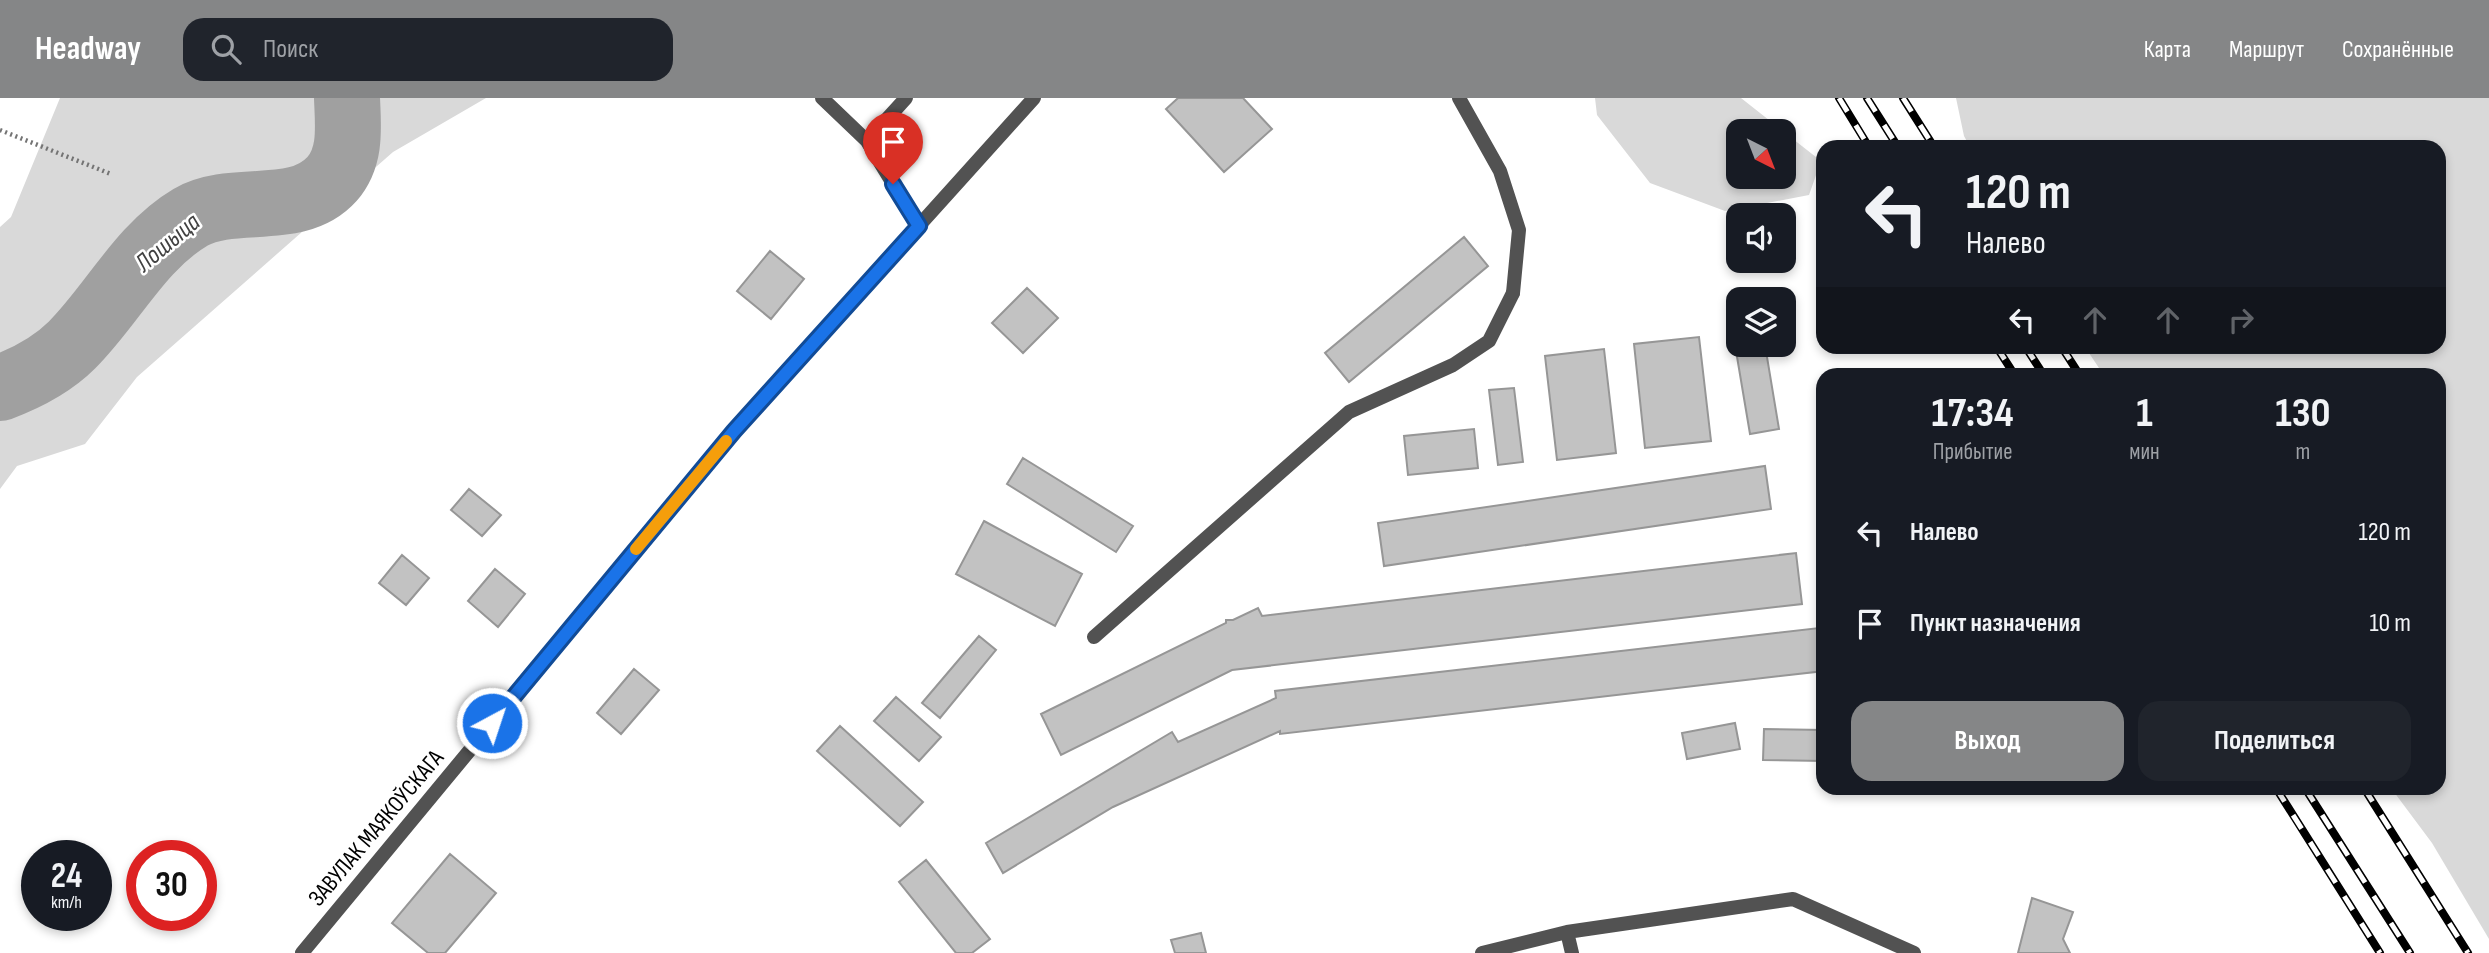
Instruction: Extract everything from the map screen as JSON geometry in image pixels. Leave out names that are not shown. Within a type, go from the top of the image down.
[{"type":"street","points":[[822,98],[867,141],[919,226]]},
{"type":"street","points":[[867,141],[906,98]]},
{"type":"street","name":"ЗАВУЛАК МАЯКОЎСКАГА","points":[[302,953],[734,431],[1034,98]]},
{"type":"street","points":[[1094,637],[1349,412],[1452,365],[1489,341],[1513,293],[1519,230],[1500,171],[1460,98]]},
{"type":"street","points":[[1482,953],[1567,932],[1793,899],[1914,953]]},
{"type":"street","points":[[1567,932],[1572,953]]},
{"type":"path","points":[[0,130],[111,174]]},
{"type":"shaded area","points":[[60,98],[486,98],[393,152],[137,377],[85,444],[17,466],[0,489],[0,227],[11,217]]},
{"type":"shaded area","points":[[1595,98],[1741,98],[1768,119],[1726,119],[1726,189],[1796,189],[1796,141],[1816,157],[1816,175],[1809,195],[1767,203],[1726,203],[1726,211],[1650,183],[1597,115]]},
{"type":"shaded area","points":[[1956,98],[2489,98],[2489,939],[2432,843],[2396,795],[2446,795],[2446,368],[2099,368],[2090,354],[2446,354],[2446,140],[1966,140]]},
{"type":"building","points":[[1178,98],[1243,98],[1272,129],[1224,172],[1166,109]]},
{"type":"building","points":[[1464,237],[1488,266],[1349,382],[1325,353]]},
{"type":"building","points":[[770,251],[804,279],[771,319],[737,291]]},
{"type":"building","points":[[1027,288],[1058,318],[1023,353],[992,323]]},
{"type":"building","points":[[1699,337],[1711,441],[1645,448],[1634,344]]},
{"type":"building","points":[[1604,349],[1616,453],[1557,460],[1545,356]]},
{"type":"building","points":[[1737,357],[1767,357],[1779,429],[1750,434]]},
{"type":"building","points":[[1514,388],[1523,462],[1498,465],[1489,390]]},
{"type":"building","points":[[1474,429],[1478,468],[1408,475],[1404,436]]},
{"type":"building","points":[[1023,458],[1133,526],[1116,552],[1007,484]]},
{"type":"building","points":[[1765,466],[1771,509],[1384,566],[1378,523]]},
{"type":"building","points":[[469,489],[501,515],[482,536],[451,510]]},
{"type":"building","points":[[984,521],[1082,574],[1055,626],[956,574]]},
{"type":"building","points":[[1796,553],[1802,604],[1232,670],[1061,755],[1041,714],[1226,623],[1226,620],[1233,620],[1258,608],[1262,616]]},
{"type":"building","points":[[402,555],[429,578],[406,605],[379,583]]},
{"type":"building","points":[[495,569],[525,594],[498,627],[468,601]]},
{"type":"building","points":[[1816,628],[1816,672],[1280,734],[1280,731],[1113,807],[1003,873],[986,843],[1172,732],[1178,742],[1276,698],[1275,691]]},
{"type":"building","points":[[979,636],[996,650],[940,718],[922,703]]},
{"type":"building","points":[[634,669],[659,690],[621,734],[597,713]]},
{"type":"building","points":[[896,697],[941,737],[919,761],[874,721]]},
{"type":"building","points":[[1735,723],[1740,749],[1687,759],[1682,733]]},
{"type":"building","points":[[840,726],[923,802],[900,826],[817,751]]},
{"type":"building","points":[[1764,729],[1816,730],[1816,761],[1763,760]]},
{"type":"building","points":[[450,854],[496,893],[445,953],[428,953],[392,923]]},
{"type":"building","points":[[926,860],[990,939],[972,953],[956,953],[899,882]]},
{"type":"building","points":[[2032,898],[2073,912],[2063,939],[2070,953],[2018,953]]},
{"type":"building","points":[[1201,933],[1206,953],[1175,953],[1171,940]]},
{"type":"waterway","name":"Лошыца","points":[[0,388],[39,370],[72,345],[142,260],[173,229],[191,217],[226,206],[283,202],[318,191],[332,179],[343,161],[348,130],[347,98]]},
{"type":"railway","points":[[1839,98],[1865,140]]},
{"type":"railway","points":[[1867,98],[1894,140]]},
{"type":"railway","points":[[1903,98],[1930,140]]},
{"type":"railway","points":[[2001,354],[2010,368]]},
{"type":"railway","points":[[2030,354],[2039,368]]},
{"type":"railway","points":[[2066,354],[2075,368]]},
{"type":"railway","points":[[2280,795],[2380,953]]},
{"type":"railway","points":[[2309,795],[2410,953]]},
{"type":"railway","points":[[2368,795],[2468,953]]},
{"type":"slow traffic","points":[[636,549],[726,441]]},
{"type":"route","points":[[492,723],[734,431],[919,226],[893,184]]}]
